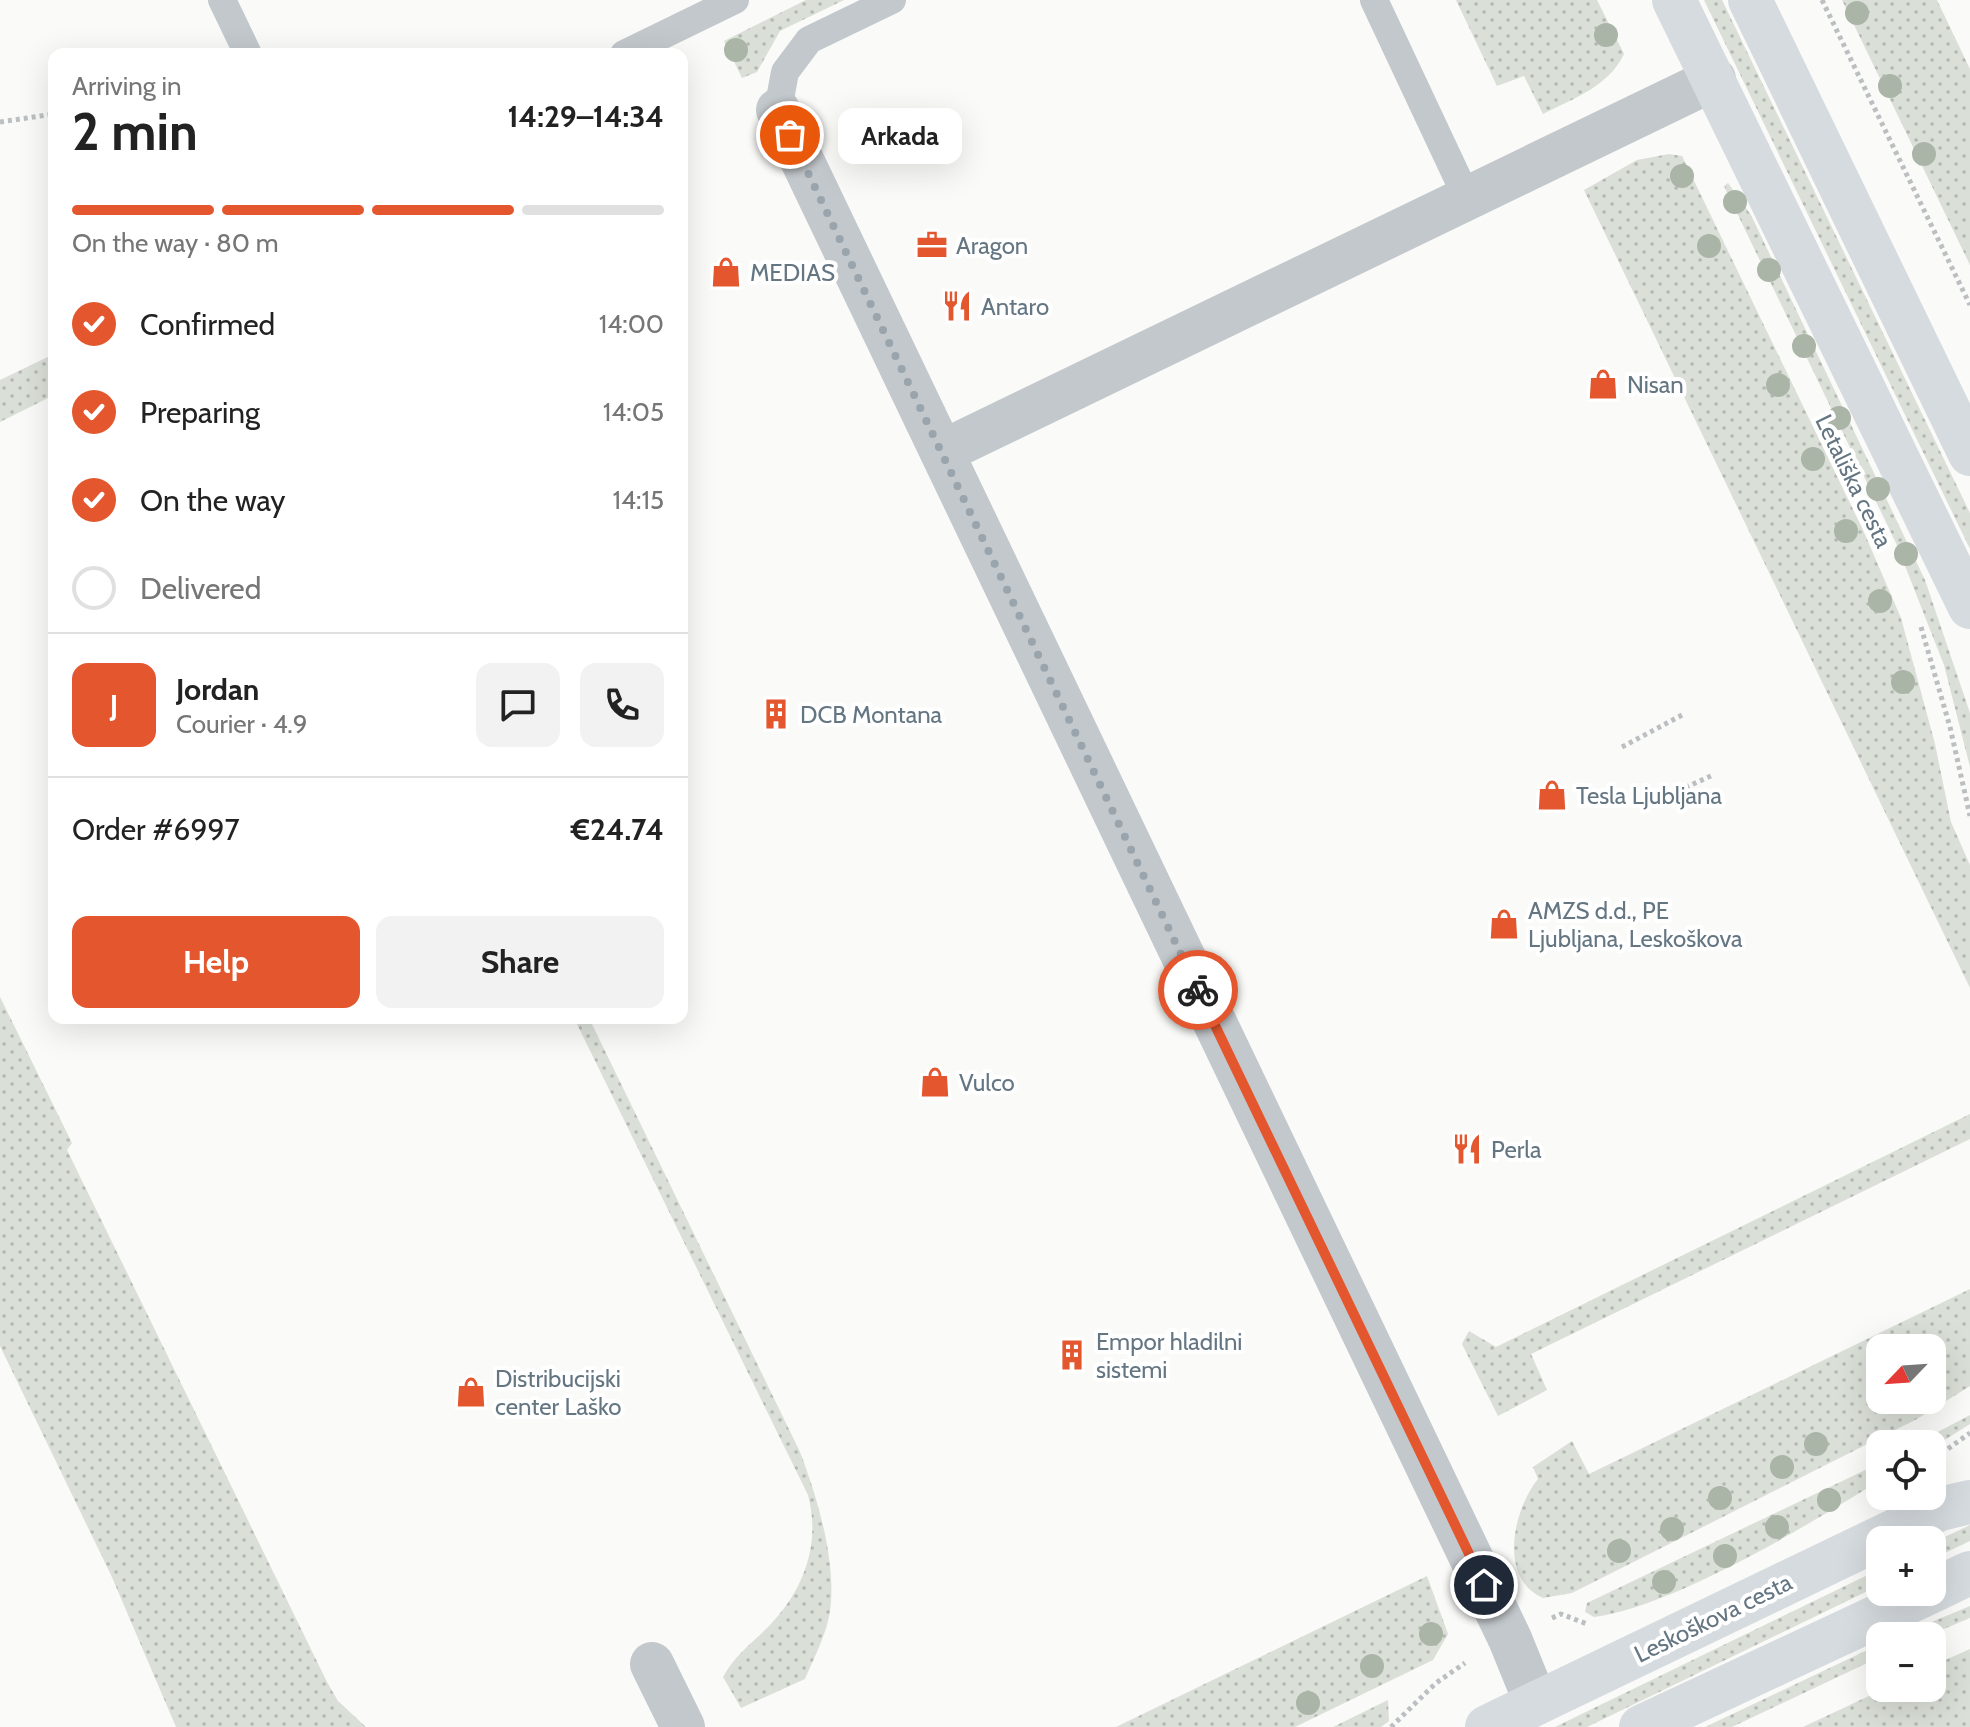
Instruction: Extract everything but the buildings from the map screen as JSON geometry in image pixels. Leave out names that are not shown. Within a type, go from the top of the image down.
[{"type":"main road","name":"Letališka cesta","points":[[1674,0],[1970,607]]},
{"type":"main road","points":[[1750,0],[1970,454]]},
{"type":"main road","name":"Leskoškova cesta","points":[[1487,1727],[1955,1506],[1970,1478]]},
{"type":"main road","points":[[1946,1584],[1970,1573]]},
{"type":"main road","points":[[1641,1727],[1899,1606]]},
{"type":"street","points":[[942,452],[1714,79]]},
{"type":"street","points":[[778,110],[1510,1639],[1536,1703]]},
{"type":"street","points":[[652,1664],[683,1727]]},
{"type":"lane","points":[[222,0],[245,48]]},
{"type":"lane","points":[[636,48],[735,0]]},
{"type":"lane","points":[[778,110],[785,72],[809,40],[892,0]]},
{"type":"lane","points":[[1374,0],[1467,198]]},
{"type":"path","points":[[1822,0],[1970,305]]},
{"type":"path","points":[[0,122],[48,115]]},
{"type":"path","points":[[1915,614],[1950,727],[1970,816]]},
{"type":"path","points":[[1622,747],[1684,714]]},
{"type":"path","points":[[1649,804],[1713,775]]},
{"type":"path","points":[[1946,1450],[1970,1433]]},
{"type":"path","points":[[1391,1727],[1457,1667]]},
{"type":"shaded area","points":[[806,0],[844,0],[780,31],[757,72],[742,78],[724,41]]},
{"type":"shaded area","points":[[1456,0],[1597,0],[1624,54],[1600,83],[1543,114],[1524,76],[1497,86]]},
{"type":"shaded area","points":[[1704,0],[1722,0],[1970,513],[1970,549]]},
{"type":"shaded area","points":[[1842,0],[1937,0],[1970,69],[1970,265]]},
{"type":"shaded area","points":[[1669,154],[1682,156],[1863,530],[1901,618],[1935,744],[1951,822],[1970,865],[1970,988],[1584,190],[1637,160]]},
{"type":"shaded area","points":[[1728,183],[1751,215],[1925,580],[1970,713],[1970,767],[1944,665],[1896,543],[1724,186]]},
{"type":"shaded area","points":[[48,357],[48,398],[0,422],[0,380]]},
{"type":"shaded area","points":[[0,997],[72,1143],[67,1150],[327,1682],[338,1701],[366,1727],[176,1727],[111,1575],[0,1346]]},
{"type":"shaded area","points":[[577,1024],[592,1024],[800,1452],[820,1513],[831,1581],[828,1621],[821,1643],[805,1679],[741,1708],[723,1677],[738,1656],[781,1612],[800,1582],[811,1548],[808,1495]]},
{"type":"shaded area","points":[[1970,1114],[1970,1139],[1531,1354],[1547,1390],[1498,1416],[1462,1344],[1469,1331],[1496,1347]]},
{"type":"shaded area","points":[[1970,1289],[1970,1386],[1946,1401],[1946,1334],[1877,1334]]},
{"type":"shaded area","points":[[1866,1339],[1866,1414],[1925,1414],[1895,1430],[1866,1430],[1866,1445],[1572,1593],[1543,1598],[1529,1588],[1519,1575],[1514,1542],[1517,1524],[1529,1492],[1538,1479],[1533,1467],[1572,1441],[1589,1474]]},
{"type":"shaded area","points":[[1970,1415],[1970,1424],[1946,1439],[1946,1430],[1942,1430]]},
{"type":"shaded area","points":[[1866,1470],[1866,1489],[1817,1519],[1701,1581],[1626,1610],[1594,1617],[1585,1612],[1587,1603]]},
{"type":"shaded area","points":[[1970,1525],[1970,1541],[1946,1552],[1946,1536]]},
{"type":"shaded area","points":[[1427,1576],[1448,1634],[1433,1660],[1295,1727],[1116,1727]]},
{"type":"shaded area","points":[[1866,1576],[1866,1592],[1587,1727],[1555,1727]]},
{"type":"shaded area","points":[[1970,1606],[1970,1618],[1946,1628],[1946,1622],[1932,1622]]},
{"type":"shaded area","points":[[1970,1649],[1970,1727],[1803,1727],[1866,1697],[1866,1702],[1946,1702],[1946,1660]]},
{"type":"shaded area","points":[[1866,1651],[1866,1664],[1732,1727],[1705,1727]]},
{"type":"shaded area","points":[[1388,1700],[1389,1721],[1381,1727],[1333,1727]]},
{"type":"way so far","points":[[790,135],[1198,990]]},
{"type":"place","name":"Arkada","points":[[790,135]]},
{"type":"place","name":"Aragon","points":[[932,245]]},
{"type":"place","name":"MEDIAS","points":[[726,272]]},
{"type":"place","name":"Antaro","points":[[957,306]]},
{"type":"place","name":"Nisan","points":[[1603,384]]},
{"type":"place","name":"DCB Montana","points":[[776,714]]},
{"type":"place","name":"Tesla Ljubljana","points":[[1552,795]]},
{"type":"place","name":"AMZS d.d., PE Ljubljana, Leskoškova","points":[[1504,924]]},
{"type":"place","name":"Vulco","points":[[935,1082]]},
{"type":"place","name":"Perla","points":[[1467,1149]]},
{"type":"place","name":"Empor hladilni sistemi","points":[[1072,1355]]},
{"type":"place","name":"Distribucijski center Laško","points":[[471,1392]]},
{"type":"route","points":[[1198,990],[1484,1585]]}]
